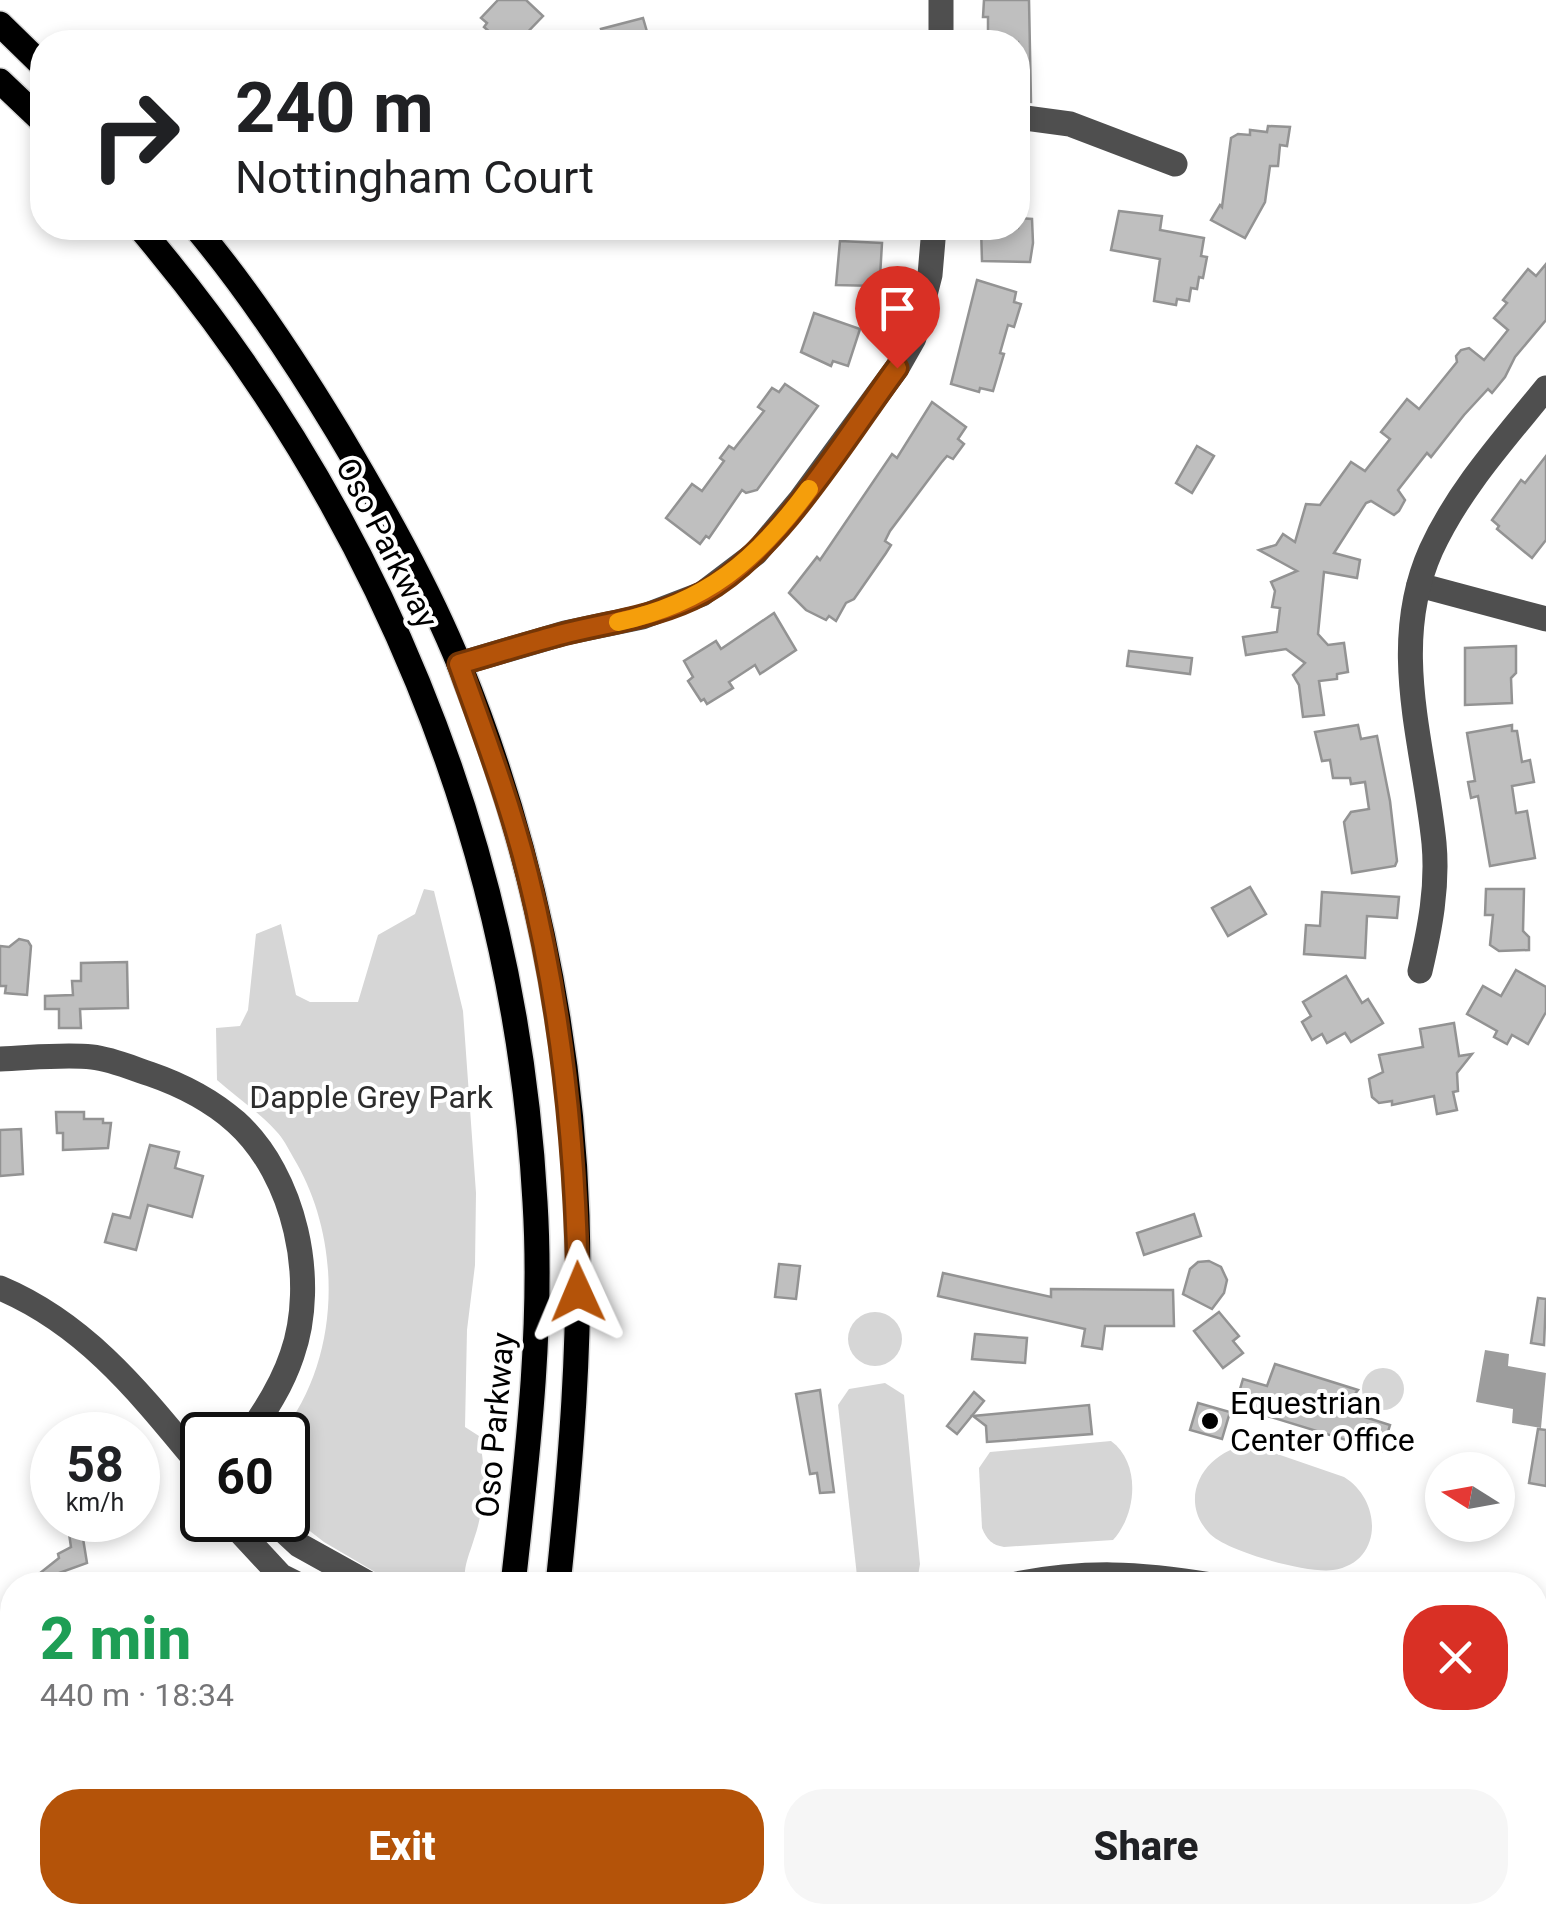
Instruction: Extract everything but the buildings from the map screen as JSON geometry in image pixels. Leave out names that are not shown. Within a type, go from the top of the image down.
[{"type":"main road","points":[[0,24],[30,53]]},
{"type":"main road","points":[[0,80],[30,109]]},
{"type":"main road","name":"Oso Parkway","points":[[150,240],[253,375],[358,548],[426,699],[474,840],[499,934],[515,1024],[536,1204],[531,1398],[514,1572]]},
{"type":"main road","name":"Oso Parkway","points":[[205,240],[268,322],[322,406],[400,545],[459,664],[506,796],[528,877],[560,1046],[577,1214],[578,1369],[559,1572]]},
{"type":"street","points":[[941,0],[941,30]]},
{"type":"street","points":[[1030,119],[1070,124],[1174,164]]},
{"type":"street","points":[[459,664],[642,617],[702,594],[756,553],[801,499],[897,368],[914,338],[930,275],[933,240]]},
{"type":"street","points":[[1420,971],[1434,908],[1434,844],[1409,678],[1411,620],[1430,553],[1449,514],[1474,476],[1546,388]]},
{"type":"street","points":[[1419,584],[1546,619]]},
{"type":"street","points":[[0,1059],[92,1057],[170,1081],[207,1099],[238,1124],[265,1156],[296,1229],[304,1268],[302,1312],[294,1352],[282,1382],[263,1412]]},
{"type":"street","points":[[0,1288],[25,1298],[96,1349],[122,1372],[180,1442]]},
{"type":"street","points":[[249,1542],[277,1572]]},
{"type":"street","points":[[296,1542],[342,1572]]},
{"type":"green space","name":"Dapple Grey Park","points":[[424,889],[434,891],[463,1011],[476,1193],[465,1427],[479,1436],[484,1488],[466,1572],[375,1572],[310,1531],[310,1412],[295,1412],[315,1371],[325,1335],[327,1261],[321,1224],[309,1189],[279,1134],[217,1080],[216,1028],[240,1026],[248,1010],[256,934],[281,924],[296,995],[310,1002],[358,1002],[378,935],[415,914]]},
{"type":"green space","points":[[875,1312],[894,1320],[902,1339],[894,1358],[875,1366],[856,1358],[848,1339],[856,1320]]},
{"type":"green space","points":[[1383,1368],[1398,1374],[1404,1389],[1398,1404],[1383,1410],[1368,1404],[1362,1389],[1368,1374]]},
{"type":"green space","points":[[885,1383],[904,1395],[919,1572],[857,1572],[838,1405],[849,1389]]},
{"type":"green space","points":[[1111,1441],[1127,1462],[1132,1489],[1127,1517],[1113,1540],[1004,1547],[988,1539],[982,1528],[979,1468],[990,1452]]},
{"type":"green space","points":[[1251,1445],[1344,1477],[1357,1488],[1371,1515],[1372,1530],[1361,1556],[1333,1570],[1305,1568],[1249,1554],[1209,1533],[1195,1504],[1201,1476],[1222,1455]]},
{"type":"shaded area","points":[[1485,1350],[1509,1354],[1508,1366],[1546,1373],[1541,1428],[1512,1423],[1513,1409],[1476,1402]]},
{"type":"slow traffic","points":[[618,622],[702,594],[731,574],[756,553],[809,489]]},
{"type":"place","name":"Equestrian Center Office","points":[[1210,1421]]},
{"type":"route","points":[[578,1292],[572,1140],[548,973],[506,796],[459,664],[642,617],[702,594],[756,553],[779,527],[897,368]]}]
